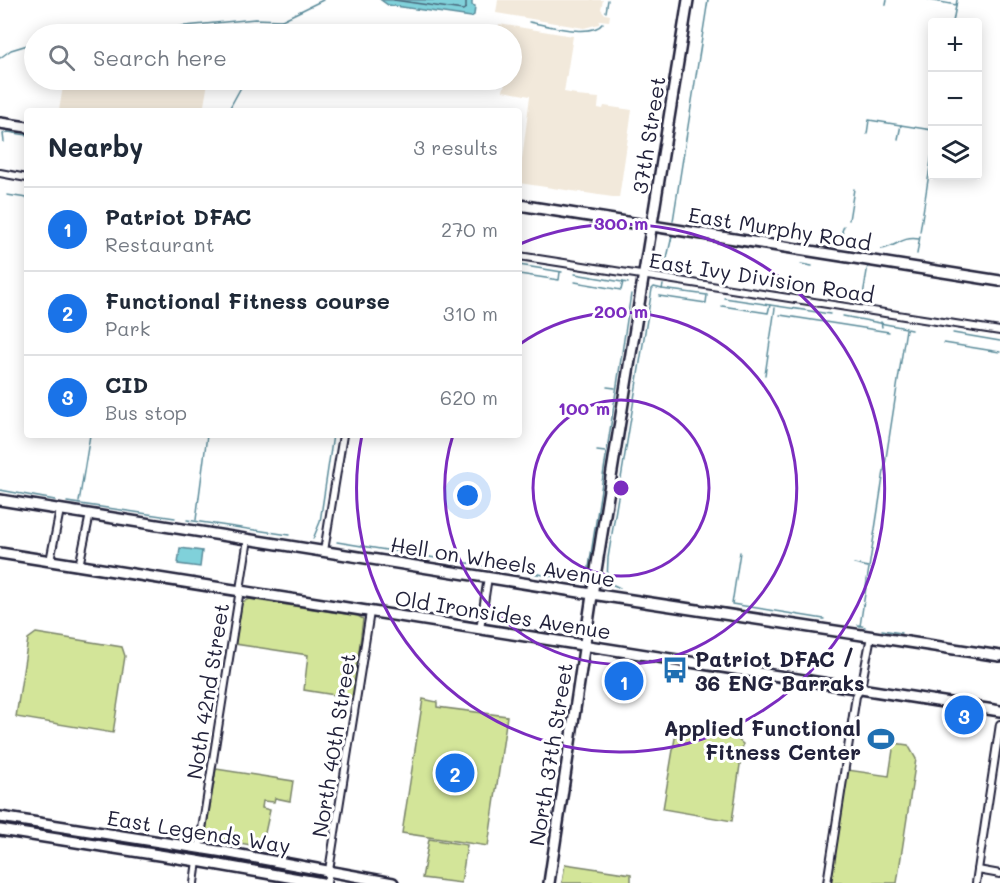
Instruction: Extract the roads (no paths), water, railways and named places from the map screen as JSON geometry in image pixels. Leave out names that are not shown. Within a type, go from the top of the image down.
[{"type":"street","name":"37th Street","points":[[644,275],[688,0]]},
{"type":"street","points":[[0,123],[24,127]]},
{"type":"street","points":[[0,173],[24,177]]},
{"type":"street","name":"East Murphy Road","points":[[522,205],[1000,280]]},
{"type":"street","name":"East Ivy Division Road","points":[[522,256],[1000,331]]},
{"type":"street","name":"North 37th Street","points":[[549,883],[592,594],[644,275]]},
{"type":"street","points":[[324,551],[343,438]]},
{"type":"street","name":"Hell on Wheels Avenue","points":[[0,500],[1000,656]]},
{"type":"street","points":[[50,561],[60,510]]},
{"type":"street","points":[[79,566],[90,514]]},
{"type":"street","name":"Noth 42nd Street","points":[[199,848],[248,539]]},
{"type":"street","name":"Old Ironsides Avenue","points":[[0,553],[1000,711]]},
{"type":"street","points":[[480,629],[488,577]]},
{"type":"street","name":"North 40th Street","points":[[327,883],[370,612]]},
{"type":"street","points":[[827,883],[856,696],[861,688],[871,636]]},
{"type":"street","points":[[976,883],[1000,724]]},
{"type":"street","name":"East Legends Way","points":[[0,817],[224,852],[393,883]]},
{"type":"street","name":"East Legends Way","points":[[0,830],[176,857],[322,883]]},
{"type":"street","points":[[176,857],[194,855],[199,848]]},
{"type":"street","points":[[194,883],[197,861],[206,855],[224,852]]},
{"type":"street","points":[[978,870],[1000,874]]},
{"type":"water","points":[[381,0],[472,0],[472,5],[475,6],[474,15],[471,17],[388,5]]},
{"type":"water","points":[[180,548],[202,551],[200,567],[178,564]]},
{"type":"waterway","points":[[279,24],[282,20],[323,0]]},
{"type":"waterway","points":[[606,12],[608,0]]},
{"type":"waterway","points":[[673,221],[708,0]]},
{"type":"waterway","points":[[886,5],[887,0]]},
{"type":"waterway","points":[[929,0],[956,5]]},
{"type":"waterway","points":[[954,18],[957,0]]},
{"type":"waterway","points":[[205,24],[255,19],[282,20]]},
{"type":"waterway","points":[[529,22],[579,31],[597,28],[603,23]]},
{"type":"waterway","points":[[0,58],[11,50],[24,46]]},
{"type":"waterway","points":[[230,108],[240,90]]},
{"type":"waterway","points":[[867,134],[869,120],[928,129]]},
{"type":"waterway","points":[[898,139],[901,125]]},
{"type":"waterway","points":[[4,142],[3,134],[8,132],[24,135]]},
{"type":"waterway","points":[[920,232],[928,180]]},
{"type":"waterway","points":[[849,220],[854,189]]},
{"type":"waterway","points":[[7,195],[24,198]]},
{"type":"waterway","points":[[844,226],[842,231],[846,243],[849,244]]},
{"type":"waterway","points":[[655,265],[667,258],[672,236]]},
{"type":"waterway","points":[[917,254],[920,236]]},
{"type":"waterway","points":[[846,243],[850,237]]},
{"type":"waterway","points":[[881,249],[903,240],[919,239]]},
{"type":"waterway","points":[[801,264],[812,266]]},
{"type":"waterway","points":[[522,265],[562,272]]},
{"type":"waterway","points":[[847,297],[859,298],[863,295],[868,265],[1000,286]]},
{"type":"waterway","points":[[522,274],[559,280],[560,272]]},
{"type":"waterway","points":[[575,274],[628,283]]},
{"type":"waterway","points":[[575,282],[621,290],[623,282]]},
{"type":"waterway","points":[[659,296],[706,303],[707,295],[662,289],[663,285]]},
{"type":"waterway","points":[[620,588],[607,582],[608,558],[652,289],[654,287],[662,289]]},
{"type":"waterway","points":[[569,579],[587,580],[631,294]]},
{"type":"waterway","points":[[724,298],[830,314]]},
{"type":"waterway","points":[[722,306],[768,313],[770,305]]},
{"type":"waterway","points":[[765,375],[775,308]]},
{"type":"waterway","points":[[780,315],[889,332]]},
{"type":"waterway","points":[[843,316],[906,328]]},
{"type":"waterway","points":[[881,322],[882,327]]},
{"type":"waterway","points":[[860,626],[906,329],[911,330]]},
{"type":"waterway","points":[[953,333],[1000,341]]},
{"type":"waterway","points":[[944,343],[1000,352]]},
{"type":"waterway","points":[[607,387],[615,388]]},
{"type":"waterway","points":[[79,502],[90,438]]},
{"type":"waterway","points":[[196,520],[207,438]]},
{"type":"waterway","points":[[313,539],[320,522],[333,438]]},
{"type":"waterway","points":[[597,451],[605,452]]},
{"type":"waterway","points":[[0,490],[55,500]]},
{"type":"waterway","points":[[67,502],[175,518]]},
{"type":"waterway","points":[[187,520],[289,535]]},
{"type":"waterway","points":[[337,542],[442,559]]},
{"type":"waterway","points":[[740,552],[732,604],[824,619]]},
{"type":"waterway","points":[[461,562],[557,577]]},
{"type":"waterway","points":[[854,564],[868,567]]},
{"type":"waterway","points":[[858,625],[865,627]]},
{"type":"waterway","points":[[882,630],[901,633]]},
{"type":"place","name":"Patriot DFAC / 36 ENG Barraks","points":[[675,670]]},
{"type":"place","name":"Patriot DFAC","points":[[624,681]]},
{"type":"place","name":"CID","points":[[964,715]]},
{"type":"place","name":"Applied Functional Fitness Center","points":[[881,739]]},
{"type":"place","name":"Functional Fitness course","points":[[455,773]]}]
